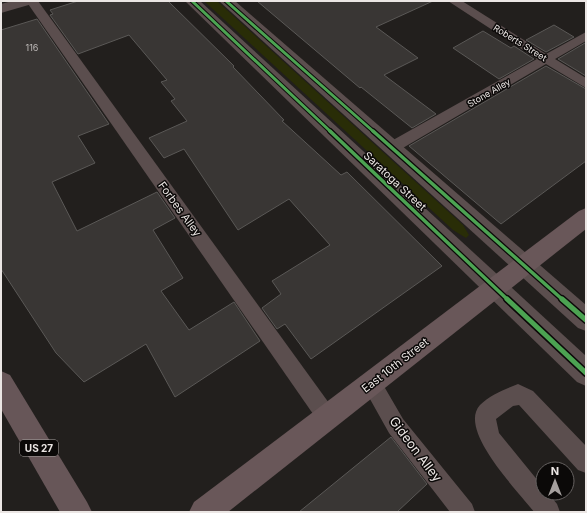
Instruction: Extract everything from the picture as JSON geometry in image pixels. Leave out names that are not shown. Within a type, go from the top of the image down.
[{"type":"main road","name":"East 10th Street","points":[[204,512],[328,418],[586,217]]},
{"type":"main road","name":"US 27","points":[[1,384],[77,512]]},
{"type":"street","points":[[1,9],[27,1]]},
{"type":"street","name":"Saratoga Street","points":[[192,1],[586,373]]},
{"type":"street","name":"Saratoga Street","points":[[226,1],[586,320]]},
{"type":"lane","name":"Forbes Alley","points":[[32,1],[328,418]]},
{"type":"lane","name":"Roberts Street","points":[[454,1],[586,84]]},
{"type":"lane","name":"Stone Alley","points":[[391,148],[586,36]]},
{"type":"lane","name":"Gideon Alley","points":[[371,383],[396,426],[464,512]]},
{"type":"lane","points":[[549,512],[491,440],[485,420],[488,413],[507,398],[518,394],[526,398],[586,462]]},
{"type":"green space","points":[[204,1],[217,1],[463,225],[469,235],[466,238],[453,230]]},
{"type":"building","points":[[78,1],[168,1],[234,66],[233,67],[284,120],[282,121],[341,175],[347,172],[442,266],[311,359],[285,324],[277,329],[262,308],[281,294],[272,281],[330,245],[289,199],[238,230],[184,149],[164,158],[149,138],[187,121],[171,101],[175,99],[161,82],[167,80],[129,35],[78,54],[50,15],[53,14],[50,10]]},
{"type":"building","points":[[257,1],[433,1],[376,27],[418,58],[384,75],[436,114],[412,128],[361,87],[360,88]]},
{"type":"building","points":[[37,19],[109,124],[78,136],[95,163],[52,182],[77,231],[157,192],[175,218],[153,230],[183,278],[161,291],[189,330],[234,302],[260,341],[175,397],[146,344],[84,382],[56,353],[1,269],[1,30]]},
{"type":"building","points":[[554,25],[574,37],[546,52],[526,40]]},
{"type":"building","points":[[483,31],[511,48],[514,46],[534,59],[499,79],[453,48]]},
{"type":"building","points":[[585,43],[586,44],[586,76],[558,59]]},
{"type":"building","points":[[546,66],[586,89],[586,161],[501,224],[409,146]]},
{"type":"building","points":[[391,437],[427,484],[397,512],[299,512]]},
{"type":"cycle path","points":[[192,1],[586,373]]},
{"type":"cycle path","points":[[226,1],[586,320]]}]
